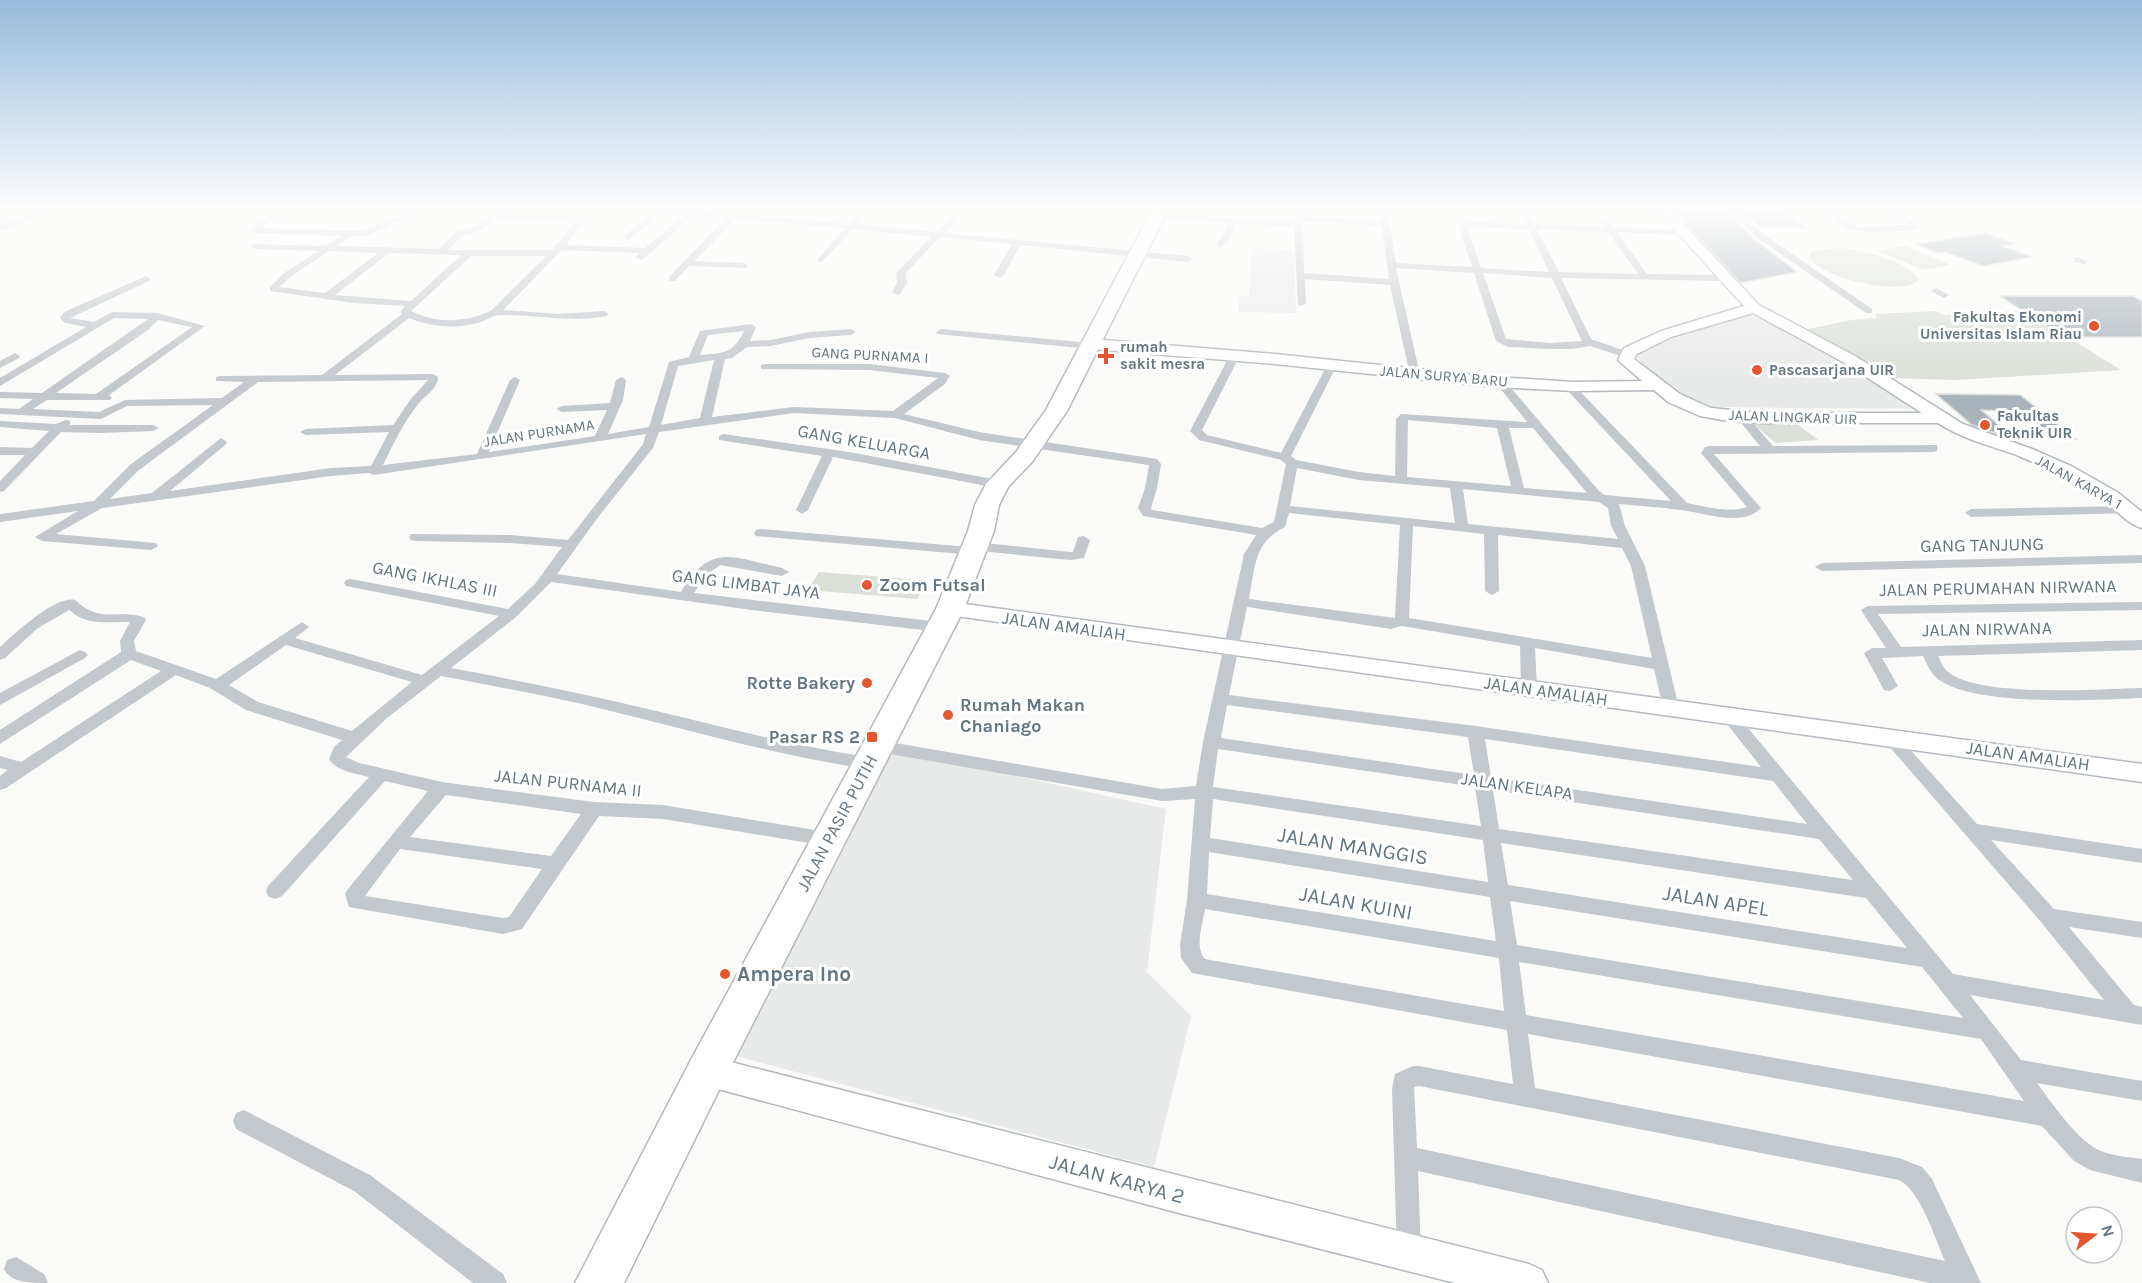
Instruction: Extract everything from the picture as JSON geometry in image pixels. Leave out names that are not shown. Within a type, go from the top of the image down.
[{"type":"highway","name":"JALAN PASIR PUTIH","points":[[599,1283],[827,839],[945,618],[974,549],[987,505],[998,484],[1032,445],[1056,411],[1129,268]]},
{"type":"street","points":[[298,268],[273,288],[410,309],[437,322],[459,323],[477,321],[495,312],[539,268]]},
{"type":"street","points":[[327,296],[364,268]]},
{"type":"street","points":[[323,380],[410,309],[455,268]]},
{"type":"street","points":[[672,279],[683,268]]},
{"type":"street","points":[[897,292],[902,283],[901,273],[906,268]]},
{"type":"street","points":[[999,275],[1003,268]]},
{"type":"street","points":[[1301,268],[1301,304]]},
{"type":"street","points":[[1392,268],[1415,375]]},
{"type":"street","points":[[1441,268],[1554,275],[1726,278]]},
{"type":"street","points":[[1551,268],[1587,341],[1627,356],[1630,351],[1666,334],[1754,308]]},
{"type":"street","points":[[1638,268],[1645,277]]},
{"type":"street","name":"JALAN KARYA 1","points":[[1717,268],[1754,308],[1849,358],[1938,417],[1969,434],[2055,465],[2110,496],[2136,516]]},
{"type":"street","points":[[1806,268],[1869,311]]},
{"type":"street","points":[[1478,270],[1503,342],[1584,345],[1588,343],[1587,341]]},
{"type":"street","points":[[1301,276],[1394,282]]},
{"type":"street","points":[[95,325],[68,321],[65,318],[67,314],[146,279]]},
{"type":"street","points":[[495,312],[558,317],[604,314]]},
{"type":"street","points":[[0,383],[112,315],[157,317],[200,326],[104,398],[0,395]]},
{"type":"street","points":[[23,411],[157,317]]},
{"type":"street","points":[[751,327],[743,344],[728,356],[693,359],[704,333],[709,331],[751,327]]},
{"type":"street","points":[[743,344],[771,343],[809,335],[851,332]]},
{"type":"street","name":"GANG PURNAMA I","points":[[941,332],[1090,345]]},
{"type":"street","name":"JALAN SURYA BARU","points":[[1090,345],[1332,365],[1501,383],[1618,387],[1654,385]]},
{"type":"street","points":[[0,365],[15,356]]},
{"type":"street","name":"JALAN LINGKAR UIR","points":[[1627,356],[1628,363],[1654,385],[1674,398],[1706,412],[1742,417],[1938,417]]},
{"type":"street","points":[[705,421],[720,357]]},
{"type":"street","points":[[1234,357],[1196,431],[1203,438],[1359,476],[1683,506],[1728,513],[1754,511],[1754,504],[1707,451],[1933,448]]},
{"type":"street","name":"JALAN PURNAMA II","points":[[693,359],[673,364],[649,445],[540,587],[511,614],[381,714],[337,755],[339,761],[442,788],[594,809],[663,812],[827,839]]},
{"type":"street","points":[[1332,365],[1289,460],[1280,524],[1263,532],[1251,554],[1243,602],[1210,742],[1197,900],[1190,945],[1191,958],[1198,968],[2048,1116]]},
{"type":"street","name":"GANG PURNAMA I","points":[[765,367],[869,368],[945,376],[941,382],[895,415]]},
{"type":"street","points":[[220,379],[323,380],[433,377],[433,383],[397,428],[374,471]]},
{"type":"street","points":[[151,546],[42,537],[98,504],[115,484],[135,467],[255,379]]},
{"type":"street","points":[[481,457],[515,380]]},
{"type":"street","points":[[600,439],[613,406],[622,391],[621,380]]},
{"type":"street","points":[[1501,383],[1595,494],[1614,506],[1618,526],[1638,567],[1671,708]]},
{"type":"street","points":[[1568,385],[1683,506]]},
{"type":"street","points":[[0,411],[100,416],[125,403],[225,401]]},
{"type":"street","points":[[562,409],[613,406]]},
{"type":"street","name":"JALAN PURNAMA","points":[[0,518],[331,472],[374,471],[481,457],[705,421],[809,409],[895,415],[979,436],[1153,462],[1154,473],[1145,512],[1187,521],[1263,532]]},
{"type":"street","points":[[2,483],[58,428],[76,415]]},
{"type":"street","points":[[1401,480],[1402,419],[1405,416],[1502,425],[1537,425]]},
{"type":"street","points":[[1742,417],[1770,450]]},
{"type":"street","points":[[0,424],[100,430],[153,428]]},
{"type":"street","points":[[1502,425],[1519,492]]},
{"type":"street","points":[[306,432],[397,428]]},
{"type":"street","name":"GANG KELUARGA","points":[[723,438],[830,453],[998,484]]},
{"type":"street","points":[[156,496],[221,442]]},
{"type":"street","points":[[0,451],[33,452]]},
{"type":"street","points":[[802,510],[830,453]]},
{"type":"street","points":[[1456,486],[1462,526]]},
{"type":"street","points":[[1283,508],[1626,544]]},
{"type":"street","points":[[1971,513],[2136,516]]},
{"type":"street","points":[[1402,621],[1407,520]]},
{"type":"street","points":[[1491,531],[1492,591]]},
{"type":"street","points":[[761,533],[1070,556],[1079,555],[1083,540]]},
{"type":"street","points":[[416,537],[572,544]]},
{"type":"street","name":"GANG TANJUNG","points":[[1822,567],[2142,559]]},
{"type":"street","points":[[685,597],[703,568],[715,561],[724,560],[782,572]]},
{"type":"street","name":"GANG LIMBAT JAYA","points":[[548,577],[685,597],[945,618]]},
{"type":"street","name":"GANG IKHLAS III","points":[[351,583],[511,614]]},
{"type":"street","points":[[1243,602],[1391,624],[1402,621],[1662,665]]},
{"type":"street","points":[[0,655],[33,625],[70,603],[76,610],[97,619],[139,620],[127,641],[129,654]]},
{"type":"street","name":"JALAN PERUMAHAN NIRWANA","points":[[1895,650],[1868,610],[2142,606]]},
{"type":"street","name":"JALAN AMALIAH","points":[[945,618],[1529,687],[2142,773]]},
{"type":"street","points":[[218,685],[302,627]]},
{"type":"street","points":[[284,640],[432,676],[609,705],[748,741],[819,756],[873,755],[1162,795],[1206,792],[1873,891]]},
{"type":"street","points":[[1527,643],[1529,687]]},
{"type":"street","name":"JALAN NIRWANA","points":[[1890,686],[1871,655],[1875,652],[2142,645]]},
{"type":"street","points":[[1928,651],[1942,675],[1962,685],[2009,692],[2062,695],[2142,693]]},
{"type":"street","points":[[129,654],[218,685],[252,706],[356,738]]},
{"type":"street","points":[[0,738],[129,654]]},
{"type":"street","points":[[0,700],[80,655]]},
{"type":"street","points":[[0,784],[173,670]]},
{"type":"street","points":[[1221,699],[1476,732],[1778,776]]},
{"type":"street","points":[[1727,714],[1987,1031],[2048,1116],[2089,1158],[2142,1171]]},
{"type":"street","points":[[1476,732],[1508,952],[1525,1096]]},
{"type":"street","points":[[1890,738],[2135,1015]]},
{"type":"street","name":"JALAN KELAPA","points":[[1210,742],[1824,833]]},
{"type":"street","points":[[0,762],[23,769]]},
{"type":"street","points":[[275,891],[382,774]]},
{"type":"street","points":[[442,788],[424,806],[355,894],[356,902],[509,926],[521,918],[594,809]]},
{"type":"street","points":[[1970,830],[2142,856]]},
{"type":"street","points":[[397,842],[555,864]]},
{"type":"street","name":"JALAN MANGGIS","points":[[1201,844],[1498,891]]},
{"type":"street","name":"JALAN APEL","points":[[1498,891],[1926,959]]},
{"type":"street","name":"JALAN KUINI","points":[[1197,900],[1987,1031]]},
{"type":"street","points":[[2048,916],[2142,930]]},
{"type":"street","points":[[1946,982],[2135,1015]]},
{"type":"street","points":[[2015,1069],[2142,1091]]},
{"type":"street","name":"JALAN KARYA 2","points":[[707,1071],[1168,1192],[1528,1283]]},
{"type":"street","points":[[1408,1252],[1403,1081],[1419,1076],[1899,1169],[1917,1176],[1924,1187],[1966,1280]]},
{"type":"street","points":[[244,1121],[362,1183],[494,1283]]},
{"type":"street","points":[[1406,1157],[1966,1280]]},
{"type":"shaded area","points":[[1251,268],[1295,268],[1296,313],[1238,312],[1240,296],[1249,296]]},
{"type":"shaded area","points":[[1822,268],[1906,268],[1919,280],[1910,285],[1879,286],[1861,283]]},
{"type":"shaded area","name":"Pascasarjana UIR","points":[[1753,310],[1849,359],[1924,409],[1707,407],[1659,382],[1633,353]]},
{"type":"shaded area","points":[[1936,311],[1944,315],[2015,311],[2066,336],[2121,370],[1956,380],[1891,378],[1803,330],[1851,320],[1877,318],[1875,314]]},
{"type":"shaded area","points":[[1792,420],[1818,440],[1776,443],[1752,423]]},
{"type":"shaded area","name":"Zoom Futsal","points":[[819,572],[924,580],[918,599],[808,590]]},
{"type":"shaded area","points":[[887,747],[1166,809],[1147,972],[1191,1016],[1154,1167],[724,1053]]},
{"type":"building","points":[[1727,268],[1792,268],[1797,272],[1741,283]]},
{"type":"building","name":"Fakultas Ekonomi Universitas Islam Riau","points":[[2000,296],[2133,296],[2142,301],[2142,337],[2063,337]]},
{"type":"building","name":"Fakultas Teknik UIR","points":[[1936,394],[2020,395],[2076,439],[2056,439],[2021,411],[1981,410],[2016,439],[2012,439],[1972,425]]},
{"type":"place","name":"Fakultas Ekonomi Universitas Islam Riau","points":[[2094,326]]},
{"type":"place","name":"rumah sakit mesra","points":[[1106,356]]},
{"type":"place","name":"Pascasarjana UIR","points":[[1757,370]]},
{"type":"place","name":"Fakultas Teknik UIR","points":[[1985,425]]},
{"type":"place","name":"Zoom Futsal","points":[[867,585]]},
{"type":"place","name":"Rotte Bakery","points":[[867,683]]},
{"type":"place","name":"Rumah Makan Chaniago","points":[[948,715]]},
{"type":"place","name":"Pasar RS 2","points":[[872,737]]},
{"type":"place","name":"Ampera Ino","points":[[725,974]]}]
